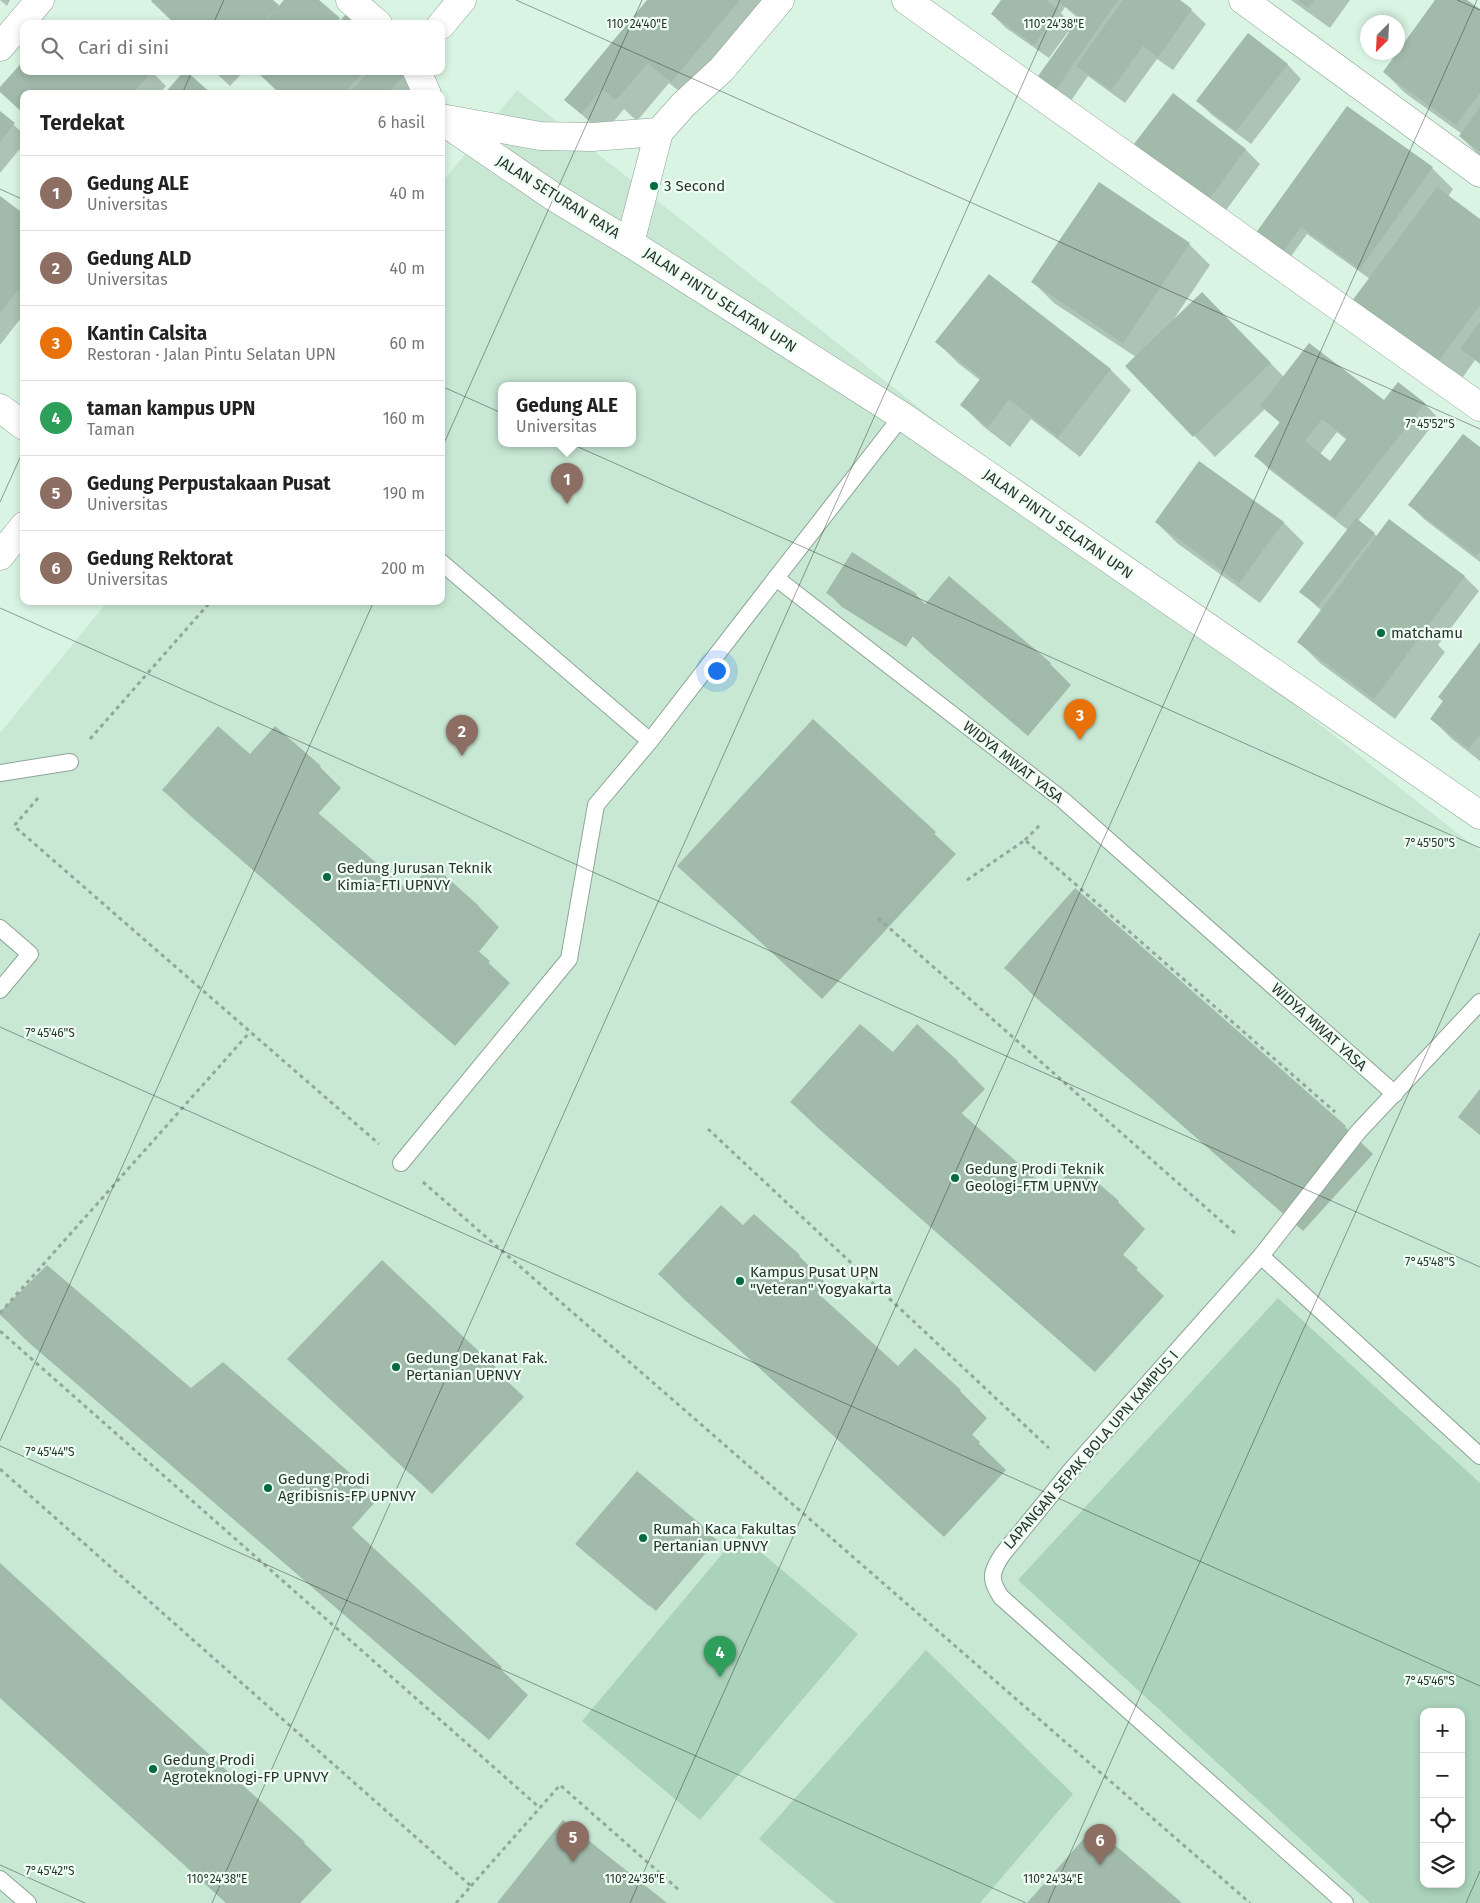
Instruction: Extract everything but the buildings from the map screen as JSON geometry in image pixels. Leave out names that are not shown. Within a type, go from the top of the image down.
[{"type":"street","points":[[23,20],[40,0]]},
{"type":"street","points":[[350,0],[373,20]]},
{"type":"street","points":[[445,20],[462,0]]},
{"type":"street","name":"JALAN SETURAN RAYA","points":[[445,122],[554,197],[630,243],[659,132],[722,68],[780,0]]},
{"type":"street","points":[[906,0],[1480,407]]},
{"type":"street","points":[[1242,0],[1480,173]]},
{"type":"street","points":[[0,47],[20,24]]},
{"type":"street","points":[[419,75],[425,90]]},
{"type":"street","name":"JALAN SETURAN RAYA","points":[[445,120],[540,136],[592,137],[659,132]]},
{"type":"street","name":"JALAN PINTU SELATAN UPN","points":[[630,243],[902,416],[1480,815]]},
{"type":"street","points":[[0,408],[20,423]]},
{"type":"street","points":[[0,556],[20,531]]},
{"type":"lane","points":[[401,1164],[569,959],[596,805],[650,741],[902,416]]},
{"type":"lane","points":[[445,565],[650,741]]},
{"type":"lane","name":"WIDYA MWAT YASA","points":[[776,578],[1064,801],[1395,1094]]},
{"type":"lane","points":[[0,773],[70,762]]},
{"type":"lane","points":[[0,928],[30,954],[0,990]]},
{"type":"lane","points":[[1480,1002],[1358,1132],[1261,1256],[1480,1456]]},
{"type":"lane","name":"LAPANGAN SEPAK BOLA UPN KAMPUS I","points":[[1261,1256],[1072,1469],[1002,1554],[993,1569],[992,1584],[1001,1596],[1345,1903]]},
{"type":"lane","points":[[0,1880],[28,1903]]},
{"type":"path","points":[[207,605],[14,826],[1250,1903]]},
{"type":"path","points":[[967,880],[1024,840],[1358,1132]]},
{"type":"path","points":[[878,918],[1261,1256]]},
{"type":"path","points":[[0,1313],[250,1032]]},
{"type":"path","points":[[708,1129],[1072,1469]]},
{"type":"path","points":[[0,1331],[540,1808]]},
{"type":"path","points":[[0,1470],[471,1886]]},
{"type":"path","points":[[456,1903],[560,1785],[679,1890]]},
{"type":"shaded area","name":"Kampus Pusat UPN \"Veteran\" Yogyakarta","points":[[517,90],[1480,851],[1480,1903],[0,1903],[0,733],[105,605],[445,605],[445,179]]},
{"type":"shaded area","points":[[1278,1298],[1480,1483],[1480,1903],[1370,1903],[1018,1580]]},
{"type":"shaded area","points":[[739,1534],[858,1634],[700,1820],[582,1721]]},
{"type":"shaded area","points":[[926,1650],[1073,1794],[980,1903],[835,1903],[759,1839]]},
{"type":"place","name":"3 Second","points":[[654,186]]},
{"type":"place","name":"Gedung ALE","points":[[567,504]]},
{"type":"place","name":"matchamu","points":[[1381,633]]},
{"type":"place","name":"Kantin Calsita","points":[[1080,740]]},
{"type":"place","name":"Gedung ALD","points":[[462,756]]},
{"type":"place","name":"Gedung Jurusan Teknik Kimia-FTI UPNVY","points":[[327,877]]},
{"type":"place","name":"Gedung Prodi Teknik Geologi-FTM UPNVY","points":[[955,1178]]},
{"type":"place","name":"Kampus Pusat UPN \"Veteran\" Yogyakarta","points":[[740,1281]]},
{"type":"place","name":"Gedung Dekanat Fak. Pertanian UPNVY","points":[[396,1367]]},
{"type":"place","name":"Gedung Prodi Agribisnis-FP UPNVY","points":[[268,1488]]},
{"type":"place","name":"Rumah Kaca Fakultas Pertanian UPNVY","points":[[643,1538]]},
{"type":"place","name":"taman kampus UPN","points":[[720,1677]]},
{"type":"place","name":"Gedung Prodi Agroteknologi-FP UPNVY","points":[[153,1769]]},
{"type":"place","name":"Gedung Perpustakaan Pusat","points":[[573,1862]]},
{"type":"place","name":"Gedung Rektorat","points":[[1100,1865]]}]
